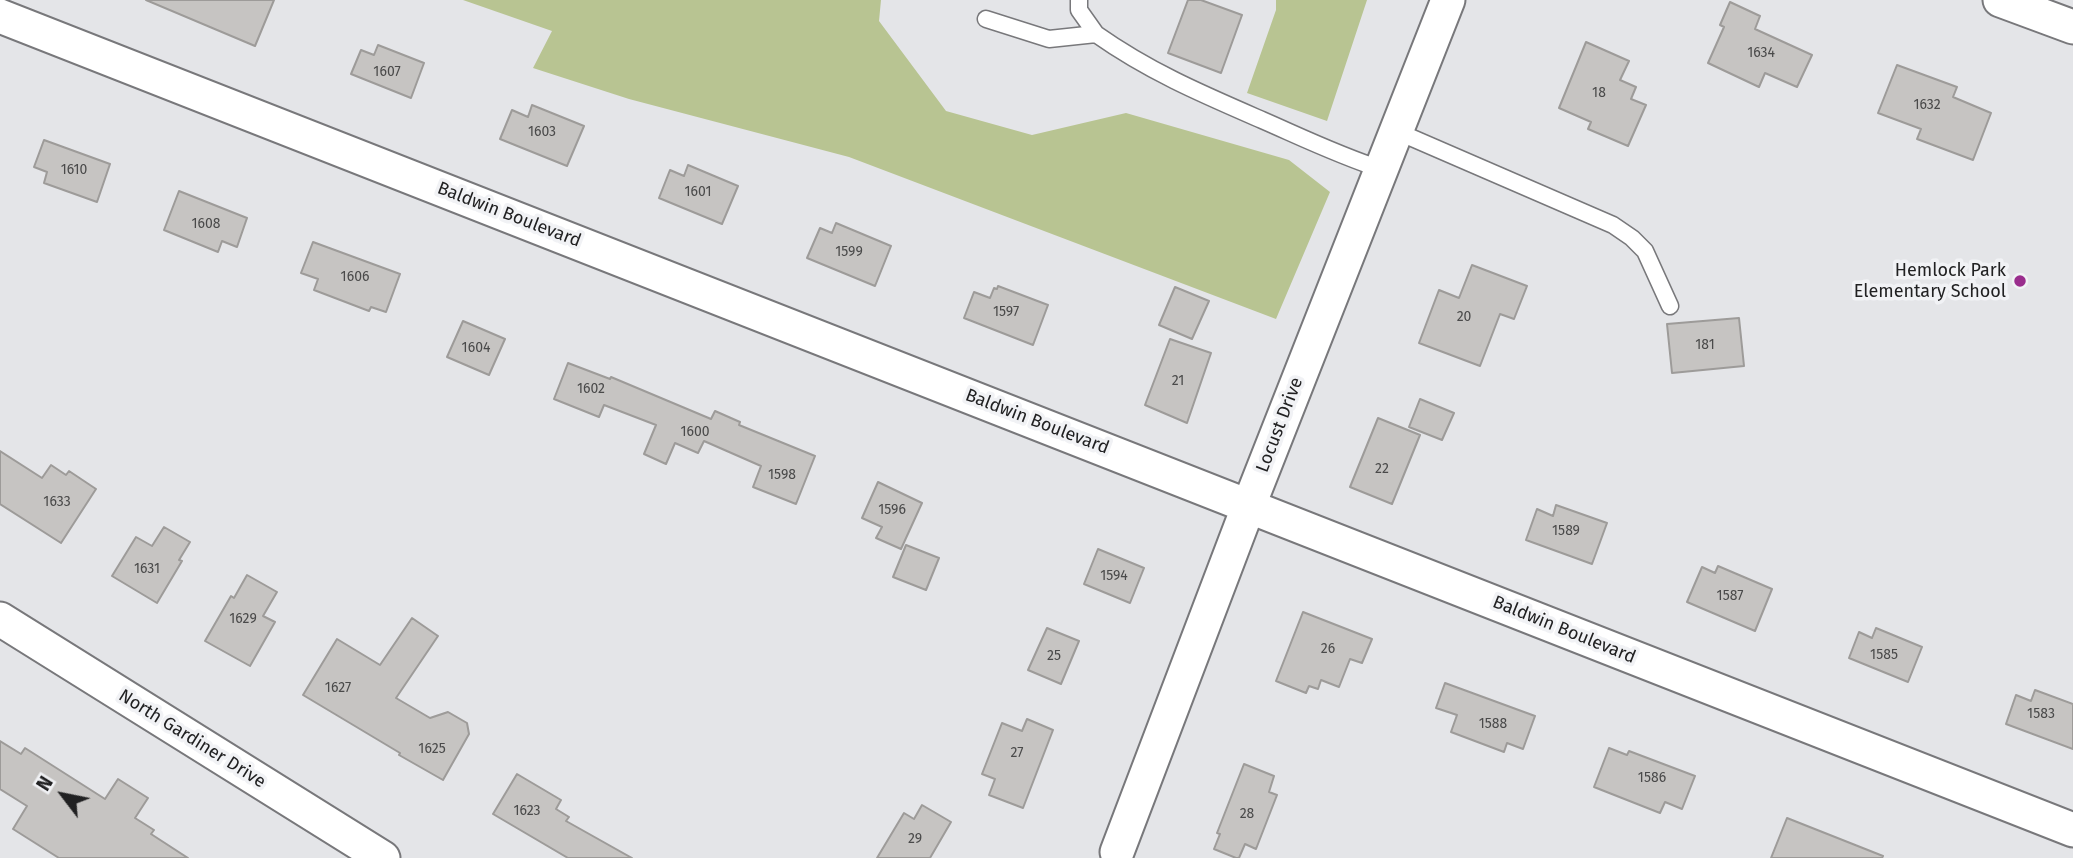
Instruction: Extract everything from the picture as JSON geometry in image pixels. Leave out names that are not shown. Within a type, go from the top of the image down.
[{"type":"street","name":"Locust Drive","points":[[1119,856],[1249,505],[1448,0]]},
{"type":"street","points":[[2000,0],[2073,27]]},
{"type":"street","name":"Baldwin Boulevard","points":[[0,16],[2073,830]]},
{"type":"street","name":"North Gardiner Drive","points":[[0,619],[383,858]]},
{"type":"lane","points":[[1079,0],[1079,10],[1096,34],[1167,79],[1381,169]]},
{"type":"lane","points":[[986,19],[1049,39],[1096,34]]},
{"type":"lane","points":[[1396,131],[1613,225],[1645,251],[1670,306]]},
{"type":"green space","points":[[463,0],[881,0],[879,21],[946,111],[1032,135],[1126,113],[1289,160],[1330,192],[1276,319],[849,157],[629,99],[533,68],[552,31]]},
{"type":"green space","points":[[1276,0],[1367,0],[1327,121],[1247,93],[1276,10]]},
{"type":"building","points":[[146,0],[274,0],[255,46]]},
{"type":"building","points":[[1188,0],[1201,0],[1242,15],[1221,73],[1168,53]]},
{"type":"building","points":[[1730,2],[1760,16],[1755,29],[1812,55],[1797,87],[1765,73],[1759,87],[1708,63],[1724,27],[1720,25]]},
{"type":"building","points":[[1586,42],[1629,61],[1620,80],[1636,87],[1631,99],[1646,105],[1628,146],[1588,129],[1591,122],[1559,108]]},
{"type":"building","points":[[378,45],[424,63],[411,98],[351,74],[361,50],[374,55]]},
{"type":"building","points":[[1897,65],[1957,87],[1953,97],[1991,113],[1973,160],[1917,139],[1921,129],[1878,113]]},
{"type":"building","points":[[532,105],[584,126],[567,166],[500,139],[512,110],[528,117]]},
{"type":"building","points":[[44,140],[110,164],[97,202],[44,183],[47,172],[34,167]]},
{"type":"building","points":[[688,165],[738,186],[722,224],[659,198],[670,170],[684,176]]},
{"type":"building","points":[[179,191],[247,218],[237,247],[222,241],[218,252],[164,230]]},
{"type":"building","points":[[836,223],[891,246],[875,286],[807,258],[820,228],[832,233]]},
{"type":"building","points":[[313,242],[400,274],[386,312],[371,307],[369,311],[314,290],[318,279],[301,273]]},
{"type":"building","points":[[1472,265],[1527,286],[1514,319],[1500,314],[1480,366],[1419,343],[1439,290],[1459,298]]},
{"type":"building","points":[[998,286],[1048,305],[1033,345],[964,318],[974,292],[990,298],[994,288],[997,289]]},
{"type":"building","points":[[1175,287],[1209,301],[1192,339],[1159,325]]},
{"type":"building","points":[[1739,318],[1744,366],[1672,373],[1667,324]]},
{"type":"building","points":[[463,321],[505,339],[489,375],[447,357]]},
{"type":"building","points":[[1170,339],[1211,353],[1187,423],[1145,405]]},
{"type":"building","points":[[568,363],[610,379],[611,377],[711,419],[715,411],[740,422],[739,425],[815,456],[796,504],[753,487],[761,466],[704,441],[698,453],[675,443],[666,464],[644,454],[656,425],[604,405],[599,417],[554,399]]},
{"type":"building","points":[[1420,399],[1454,413],[1442,440],[1409,427]]},
{"type":"building","points":[[1378,418],[1420,435],[1392,504],[1350,487]]},
{"type":"building","points":[[0,451],[42,478],[51,465],[66,475],[69,471],[96,489],[61,543],[0,504]]},
{"type":"building","points":[[878,482],[922,503],[901,549],[876,538],[882,527],[862,518]]},
{"type":"building","points":[[1556,505],[1607,523],[1592,564],[1526,540],[1537,509],[1553,516]]},
{"type":"building","points":[[164,527],[190,542],[157,603],[112,576],[136,537],[152,546]]},
{"type":"building","points":[[906,545],[939,558],[926,590],[893,577]]},
{"type":"building","points":[[1098,549],[1144,568],[1130,603],[1084,584]]},
{"type":"building","points":[[1718,566],[1772,589],[1755,631],[1687,602],[1702,567],[1715,573]]},
{"type":"building","points":[[247,575],[277,592],[263,616],[275,622],[250,666],[205,641],[231,596],[234,598]]},
{"type":"building","points":[[1303,612],[1372,639],[1362,663],[1350,659],[1339,687],[1321,680],[1318,689],[1309,686],[1306,693],[1276,681]]},
{"type":"building","points":[[412,618],[438,636],[396,698],[430,718],[448,712],[467,723],[469,734],[443,780],[303,695],[337,639],[380,665]]},
{"type":"building","points":[[1047,628],[1079,641],[1061,684],[1028,670]]},
{"type":"building","points":[[1876,628],[1922,647],[1908,682],[1849,658],[1859,632],[1872,638]]},
{"type":"building","points":[[1445,683],[1535,716],[1523,749],[1507,743],[1504,752],[1451,732],[1457,715],[1436,708]]},
{"type":"building","points":[[2035,690],[2073,704],[2073,749],[2006,724],[2016,695],[2031,701]]},
{"type":"building","points":[[1027,719],[1053,730],[1023,808],[989,795],[995,779],[982,774],[1002,723],[1022,731]]},
{"type":"building","points":[[0,741],[21,754],[25,748],[105,799],[118,779],[148,798],[135,818],[154,830],[151,834],[188,858],[59,858],[13,829],[27,806],[0,789]]},
{"type":"building","points":[[1609,748],[1627,755],[1629,751],[1695,776],[1682,809],[1665,802],[1660,813],[1594,787]]},
{"type":"building","points":[[1244,764],[1274,776],[1269,792],[1277,795],[1256,849],[1245,844],[1239,858],[1236,858],[1214,849],[1220,834],[1217,833]]},
{"type":"building","points":[[517,774],[561,800],[556,809],[569,817],[566,821],[632,858],[568,858],[493,814]]},
{"type":"building","points":[[922,805],[951,822],[930,858],[877,858],[904,813],[914,819]]},
{"type":"building","points":[[1787,818],[1883,856],[1771,858]]},
{"type":"place","name":"Hemlock Park Elementary School","points":[[2020,281]]}]
